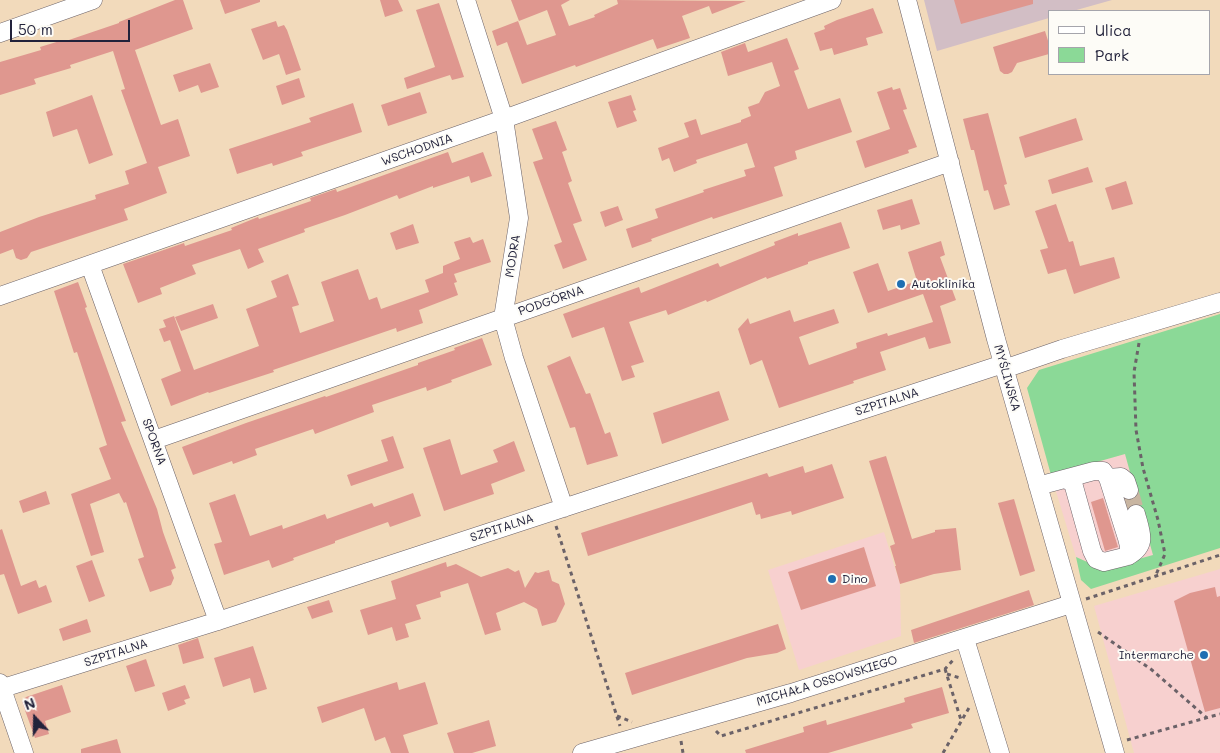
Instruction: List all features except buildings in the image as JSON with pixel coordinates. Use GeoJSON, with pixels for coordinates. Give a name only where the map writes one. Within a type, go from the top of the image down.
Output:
{"type":"FeatureCollection","features":[{"type":"Feature","properties":{"kind":"street"},"geometry":{"type":"LineString","coordinates":[[0,33],[93,0]]}},
{"type":"Feature","properties":{"kind":"street","name":"MODRA"},"geometry":{"type":"LineString","coordinates":[[466,0],[504,119],[518,218],[503,318],[559,514]]}},
{"type":"Feature","properties":{"kind":"street","name":"WSCHODNIA"},"geometry":{"type":"LineString","coordinates":[[0,296],[504,119],[832,0]]}},
{"type":"Feature","properties":{"kind":"street","name":"MYŚLIWSKA"},"geometry":{"type":"LineString","coordinates":[[907,0],[1004,367],[1071,604],[1120,746]]}},
{"type":"Feature","properties":{"kind":"street","name":"PODGÓRNA"},"geometry":{"type":"LineString","coordinates":[[154,440],[950,162]]}},
{"type":"Feature","properties":{"kind":"street","name":"SPORNA"},"geometry":{"type":"LineString","coordinates":[[90,265],[218,621]]}},
{"type":"Feature","properties":{"kind":"street","name":"SZPITALNA"},"geometry":{"type":"LineString","coordinates":[[1,687],[559,514],[1004,367],[1220,302]]}},
{"type":"Feature","properties":{"kind":"street"},"geometry":{"type":"LineString","coordinates":[[1038,486],[1094,471],[1103,471],[1108,478],[1129,546],[1128,556]]}},
{"type":"Feature","properties":{"kind":"street"},"geometry":{"type":"LineString","coordinates":[[1108,478],[1121,477],[1126,480],[1129,490]]}},
{"type":"Feature","properties":{"kind":"street"},"geometry":{"type":"LineString","coordinates":[[1065,479],[1072,483],[1092,552],[1096,559],[1104,562],[1136,552],[1141,546],[1142,535],[1136,514]]}},
{"type":"Feature","properties":{"kind":"street","name":"MICHAŁA OSSOWSKIEGO"},"geometry":{"type":"LineString","coordinates":[[582,753],[962,646],[1071,604]]}},
{"type":"Feature","properties":{"kind":"street"},"geometry":{"type":"LineString","coordinates":[[962,646],[980,686],[1000,753]]}},
{"type":"Feature","properties":{"kind":"street"},"geometry":{"type":"LineString","coordinates":[[1,687],[24,753]]}},
{"type":"Feature","properties":{"kind":"path"},"geometry":{"type":"LineString","coordinates":[[1142,325],[1134,372],[1136,430],[1143,468],[1158,520],[1165,554],[1155,577]]}},
{"type":"Feature","properties":{"kind":"path"},"geometry":{"type":"LineString","coordinates":[[559,514],[620,726]]}},
{"type":"Feature","properties":{"kind":"path"},"geometry":{"type":"LineString","coordinates":[[1071,604],[1220,555]]}},
{"type":"Feature","properties":{"kind":"path"},"geometry":{"type":"LineString","coordinates":[[1094,630],[1152,670],[1207,718]]}},
{"type":"Feature","properties":{"kind":"path"},"geometry":{"type":"LineString","coordinates":[[712,728],[721,736],[945,669],[962,646]]}},
{"type":"Feature","properties":{"kind":"path"},"geometry":{"type":"LineString","coordinates":[[945,669],[961,720]]}},
{"type":"Feature","properties":{"kind":"path"},"geometry":{"type":"LineString","coordinates":[[943,753],[980,686]]}},
{"type":"Feature","properties":{"kind":"path"},"geometry":{"type":"LineString","coordinates":[[1120,746],[1220,714]]}},
{"type":"Feature","properties":{"kind":"path"},"geometry":{"type":"LineString","coordinates":[[683,736],[680,743],[683,753]]}},
{"type":"Feature","properties":{"kind":"shaded area"},"geometry":{"type":"Polygon","coordinates":[[[924,0],[1112,0],[1077,10],[1048,10],[1048,18],[937,51],[924,0]]]}},
{"type":"Feature","properties":{"kind":"shaded area"},"geometry":{"type":"Polygon","coordinates":[[[1125,454],[1153,555],[1103,569],[1076,557],[1051,475],[1125,454]]]}},
{"type":"Feature","properties":{"kind":"shaded area"},"geometry":{"type":"Polygon","coordinates":[[[884,532],[900,584],[901,636],[799,670],[768,570],[884,532]]]}},
{"type":"Feature","properties":{"kind":"shaded area"},"geometry":{"type":"Polygon","coordinates":[[[1220,569],[1220,753],[1134,753],[1094,606],[1220,569]]]}},
{"type":"Feature","properties":{"kind":"green space"},"geometry":{"type":"Polygon","coordinates":[[[1220,314],[1220,548],[1091,589],[1081,580],[1076,557],[1103,569],[1153,555],[1125,454],[1051,475],[1027,388],[1039,370],[1220,314]]]}},
{"type":"Feature","properties":{"kind":"tunnel"},"geometry":{"type":"LineString","coordinates":[[1129,490],[1136,514]]}},
{"type":"Feature","properties":{"kind":"place","name":"Autoklinika"},"geometry":{"type":"Point","coordinates":[901,284]}},
{"type":"Feature","properties":{"kind":"place","name":"Dino"},"geometry":{"type":"Point","coordinates":[832,579]}},
{"type":"Feature","properties":{"kind":"place","name":"Intermarche"},"geometry":{"type":"Point","coordinates":[1204,655]}}]}
